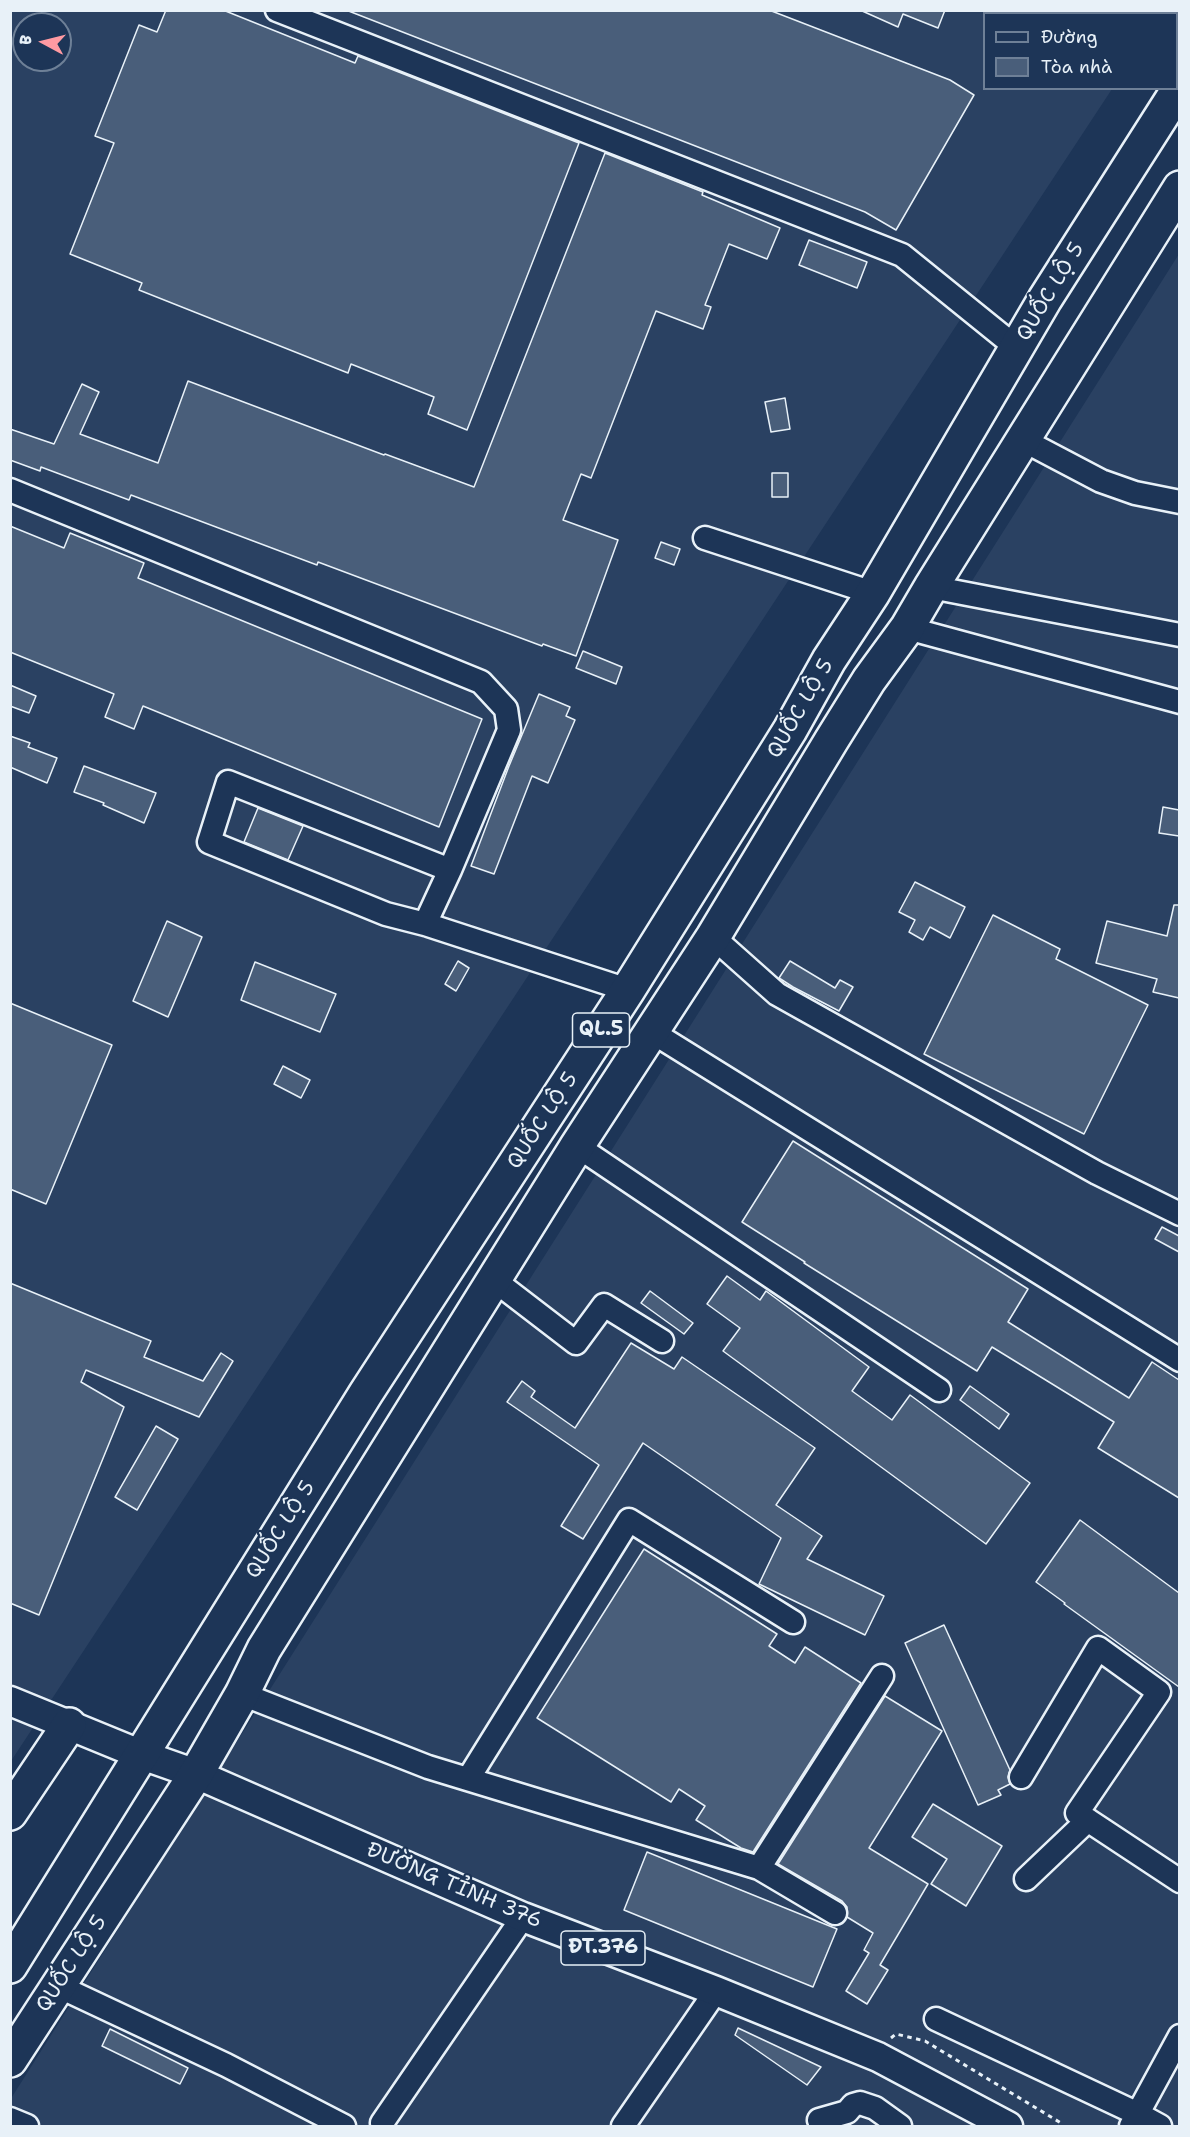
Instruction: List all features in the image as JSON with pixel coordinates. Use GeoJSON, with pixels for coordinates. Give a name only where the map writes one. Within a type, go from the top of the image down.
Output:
{"type":"FeatureCollection","features":[{"type":"Feature","properties":{"kind":"highway","name":"QUỐC LỘ 5"},"geometry":{"type":"LineString","coordinates":[[10,1966],[366,1393],[628,990],[790,729],[829,660],[873,593],[1045,299],[1177,90]]}},
{"type":"Feature","properties":{"kind":"highway","name":"QUỐC LỘ 5"},"geometry":{"type":"LineString","coordinates":[[10,2060],[196,1774],[242,1694],[264,1649],[577,1146],[713,937],[853,706],[908,628],[930,587],[1179,188]]}},
{"type":"Feature","properties":{"kind":"highway"},"geometry":{"type":"LineString","coordinates":[[10,1813],[69,1725]]}},
{"type":"Feature","properties":{"kind":"main road","name":"ĐƯỜNG TỈNH 376"},"geometry":{"type":"LineString","coordinates":[[10,1701],[142,1755],[196,1774],[523,1917],[716,1991],[878,2057],[997,2125]]}},
{"type":"Feature","properties":{"kind":"lane"},"geometry":{"type":"LineString","coordinates":[[277,10],[902,255],[1017,348]]}},
{"type":"Feature","properties":{"kind":"lane"},"geometry":{"type":"LineString","coordinates":[[1023,440],[1101,481],[1135,493],[1179,502]]}},
{"type":"Feature","properties":{"kind":"lane"},"geometry":{"type":"LineString","coordinates":[[10,490],[481,682],[506,709],[509,730],[425,924]]}},
{"type":"Feature","properties":{"kind":"lane"},"geometry":{"type":"LineString","coordinates":[[705,538],[873,593]]}},
{"type":"Feature","properties":{"kind":"lane"},"geometry":{"type":"LineString","coordinates":[[930,587],[1179,635]]}},
{"type":"Feature","properties":{"kind":"lane"},"geometry":{"type":"LineString","coordinates":[[908,628],[1179,702]]}},
{"type":"Feature","properties":{"kind":"lane"},"geometry":{"type":"LineString","coordinates":[[450,870],[228,782],[209,842],[386,914],[425,924],[628,990]]}},
{"type":"Feature","properties":{"kind":"lane"},"geometry":{"type":"LineString","coordinates":[[713,937],[777,994],[1097,1173],[1179,1214]]}},
{"type":"Feature","properties":{"kind":"lane"},"geometry":{"type":"LineString","coordinates":[[652,1032],[1179,1360]]}},
{"type":"Feature","properties":{"kind":"lane"},"geometry":{"type":"LineString","coordinates":[[577,1146],[939,1390]]}},
{"type":"Feature","properties":{"kind":"lane"},"geometry":{"type":"LineString","coordinates":[[494,1280],[576,1343],[604,1305],[662,1341]]}},
{"type":"Feature","properties":{"kind":"lane"},"geometry":{"type":"LineString","coordinates":[[468,1779],[629,1520],[793,1622]]}},
{"type":"Feature","properties":{"kind":"lane"},"geometry":{"type":"LineString","coordinates":[[1021,1777],[1098,1648],[1159,1692],[1077,1813],[1179,1881]]}},
{"type":"Feature","properties":{"kind":"lane"},"geometry":{"type":"LineString","coordinates":[[759,1868],[882,1676]]}},
{"type":"Feature","properties":{"kind":"lane"},"geometry":{"type":"LineString","coordinates":[[242,1694],[428,1767],[759,1868],[835,1913]]}},
{"type":"Feature","properties":{"kind":"lane"},"geometry":{"type":"LineString","coordinates":[[1026,1879],[1088,1820]]}},
{"type":"Feature","properties":{"kind":"lane"},"geometry":{"type":"LineString","coordinates":[[382,2125],[523,1917]]}},
{"type":"Feature","properties":{"kind":"lane"},"geometry":{"type":"LineString","coordinates":[[58,1986],[226,2065],[344,2127]]}},
{"type":"Feature","properties":{"kind":"lane"},"geometry":{"type":"LineString","coordinates":[[623,2127],[716,1991]]}},
{"type":"Feature","properties":{"kind":"lane"},"geometry":{"type":"LineString","coordinates":[[936,2019],[1135,2120],[1160,2127]]}},
{"type":"Feature","properties":{"kind":"lane"},"geometry":{"type":"LineString","coordinates":[[1135,2120],[1179,2036]]}},
{"type":"Feature","properties":{"kind":"lane"},"geometry":{"type":"LineString","coordinates":[[819,2120],[853,2119],[853,2105],[860,2103],[875,2108],[900,2127]]}},
{"type":"Feature","properties":{"kind":"lane"},"geometry":{"type":"LineString","coordinates":[[10,2119],[27,2127]]}},
{"type":"Feature","properties":{"kind":"path"},"geometry":{"type":"LineString","coordinates":[[878,2057],[885,2044],[896,2034],[925,2041],[1061,2123],[1059,2127]]}},
{"type":"Feature","properties":{"kind":"shaded area"},"geometry":{"type":"Polygon","coordinates":[[[11,11],[1163,11],[983,12],[983,90],[1111,90],[11,1761],[11,11]]]}},
{"type":"Feature","properties":{"kind":"shaded area"},"geometry":{"type":"Polygon","coordinates":[[[1179,254],[1179,2126],[11,2126],[10,2100],[1179,254]]]}},
{"type":"Feature","properties":{"kind":"building"},"geometry":{"type":"Polygon","coordinates":[[[166,10],[223,10],[355,63],[358,56],[579,143],[467,430],[428,414],[434,397],[351,364],[348,373],[139,290],[142,283],[70,254],[114,143],[95,136],[139,25],[157,32],[166,10]]]}},
{"type":"Feature","properties":{"kind":"building"},"geometry":{"type":"Polygon","coordinates":[[[346,10],[769,10],[950,80],[974,95],[896,230],[865,212],[346,10]]]}},
{"type":"Feature","properties":{"kind":"building"},"geometry":{"type":"Polygon","coordinates":[[[860,10],[945,10],[938,28],[903,14],[898,27],[860,10]]]}},
{"type":"Feature","properties":{"kind":"building"},"geometry":{"type":"Polygon","coordinates":[[[605,153],[703,192],[702,195],[780,228],[767,259],[729,244],[705,305],[711,307],[703,329],[656,311],[591,478],[581,474],[563,520],[618,540],[576,656],[543,644],[542,646],[318,562],[317,565],[131,495],[129,500],[41,467],[40,471],[10,460],[10,429],[54,444],[82,384],[99,392],[80,434],[158,463],[188,381],[474,487],[605,153]]]}},
{"type":"Feature","properties":{"kind":"building"},"geometry":{"type":"Polygon","coordinates":[[[809,240],[867,262],[857,288],[799,265],[809,240]]]}},
{"type":"Feature","properties":{"kind":"building"},"geometry":{"type":"Polygon","coordinates":[[[785,398],[790,429],[771,432],[765,402],[785,398]]]}},
{"type":"Feature","properties":{"kind":"building"},"geometry":{"type":"Polygon","coordinates":[[[772,473],[788,473],[788,497],[772,497],[772,473]]]}},
{"type":"Feature","properties":{"kind":"building"},"geometry":{"type":"Polygon","coordinates":[[[10,526],[64,548],[70,533],[144,563],[138,578],[482,719],[439,827],[143,706],[134,729],[105,717],[114,694],[10,652],[10,526]]]}},
{"type":"Feature","properties":{"kind":"building"},"geometry":{"type":"Polygon","coordinates":[[[661,542],[680,549],[674,565],[655,558],[661,542]]]}},
{"type":"Feature","properties":{"kind":"building"},"geometry":{"type":"Polygon","coordinates":[[[583,651],[622,667],[616,684],[576,668],[583,651]]]}},
{"type":"Feature","properties":{"kind":"building"},"geometry":{"type":"Polygon","coordinates":[[[10,685],[36,696],[29,713],[10,706],[10,685]]]}},
{"type":"Feature","properties":{"kind":"building"},"geometry":{"type":"Polygon","coordinates":[[[539,694],[570,707],[566,716],[575,720],[548,783],[532,776],[494,874],[471,866],[539,694]]]}},
{"type":"Feature","properties":{"kind":"building"},"geometry":{"type":"Polygon","coordinates":[[[10,736],[30,743],[28,747],[57,758],[47,783],[10,767],[10,736]]]}},
{"type":"Feature","properties":{"kind":"building"},"geometry":{"type":"Polygon","coordinates":[[[84,766],[156,793],[144,823],[103,805],[104,803],[74,792],[84,766]]]}},
{"type":"Feature","properties":{"kind":"building"},"geometry":{"type":"Polygon","coordinates":[[[1163,807],[1179,810],[1179,836],[1159,833],[1163,807]]]}},
{"type":"Feature","properties":{"kind":"building"},"geometry":{"type":"Polygon","coordinates":[[[258,808],[303,826],[288,860],[244,842],[258,808]]]}},
{"type":"Feature","properties":{"kind":"building"},"geometry":{"type":"Polygon","coordinates":[[[915,882],[965,907],[950,938],[930,927],[923,940],[909,932],[915,920],[899,912],[915,882]]]}},
{"type":"Feature","properties":{"kind":"building"},"geometry":{"type":"Polygon","coordinates":[[[1174,905],[1179,905],[1179,998],[1153,992],[1157,979],[1096,963],[1107,921],[1167,936],[1174,905]]]}},
{"type":"Feature","properties":{"kind":"building"},"geometry":{"type":"Polygon","coordinates":[[[993,915],[1060,949],[1056,959],[1148,1005],[1084,1134],[924,1054],[993,915]]]}},
{"type":"Feature","properties":{"kind":"building"},"geometry":{"type":"Polygon","coordinates":[[[167,921],[202,937],[168,1017],[133,1001],[167,921]]]}},
{"type":"Feature","properties":{"kind":"building"},"geometry":{"type":"Polygon","coordinates":[[[458,961],[469,968],[456,991],[445,984],[458,961]]]}},
{"type":"Feature","properties":{"kind":"building"},"geometry":{"type":"Polygon","coordinates":[[[790,961],[835,988],[840,980],[853,987],[839,1011],[779,978],[790,961]]]}},
{"type":"Feature","properties":{"kind":"building"},"geometry":{"type":"Polygon","coordinates":[[[255,962],[336,994],[320,1032],[241,1000],[255,962]]]}},
{"type":"Feature","properties":{"kind":"building"},"geometry":{"type":"Polygon","coordinates":[[[10,1003],[112,1045],[46,1204],[10,1189],[10,1003]]]}},
{"type":"Feature","properties":{"kind":"building"},"geometry":{"type":"Polygon","coordinates":[[[283,1066],[310,1080],[301,1098],[274,1084],[283,1066]]]}},
{"type":"Feature","properties":{"kind":"building"},"geometry":{"type":"Polygon","coordinates":[[[793,1141],[1028,1289],[1008,1322],[1129,1398],[1152,1362],[1179,1380],[1179,1498],[1098,1448],[1114,1422],[992,1347],[977,1371],[742,1222],[793,1141]]]}},
{"type":"Feature","properties":{"kind":"building"},"geometry":{"type":"Polygon","coordinates":[[[1162,1227],[1179,1236],[1179,1252],[1155,1239],[1162,1227]]]}},
{"type":"Feature","properties":{"kind":"building"},"geometry":{"type":"Polygon","coordinates":[[[727,1276],[760,1300],[766,1291],[869,1367],[852,1391],[892,1420],[910,1395],[1030,1483],[986,1544],[723,1351],[740,1328],[707,1304],[727,1276]]]}},
{"type":"Feature","properties":{"kind":"building"},"geometry":{"type":"Polygon","coordinates":[[[10,1283],[151,1341],[144,1357],[203,1381],[221,1353],[233,1361],[199,1417],[86,1370],[81,1382],[124,1407],[39,1615],[10,1603],[10,1283]]]}},
{"type":"Feature","properties":{"kind":"building"},"geometry":{"type":"Polygon","coordinates":[[[650,1291],[693,1323],[684,1334],[641,1303],[650,1291]]]}},
{"type":"Feature","properties":{"kind":"building"},"geometry":{"type":"Polygon","coordinates":[[[631,1343],[674,1369],[682,1357],[815,1448],[776,1505],[822,1536],[807,1559],[884,1596],[865,1635],[759,1584],[781,1538],[643,1443],[583,1539],[561,1526],[599,1465],[507,1402],[522,1381],[535,1391],[531,1397],[575,1428],[631,1343]]]}},
{"type":"Feature","properties":{"kind":"building"},"geometry":{"type":"Polygon","coordinates":[[[970,1386],[1009,1414],[999,1429],[960,1400],[970,1386]]]}},
{"type":"Feature","properties":{"kind":"building"},"geometry":{"type":"Polygon","coordinates":[[[156,1426],[178,1439],[137,1510],[115,1497],[156,1426]]]}},
{"type":"Feature","properties":{"kind":"building"},"geometry":{"type":"Polygon","coordinates":[[[1080,1520],[1179,1593],[1179,1687],[1036,1582],[1080,1520]]]}},
{"type":"Feature","properties":{"kind":"building"},"geometry":{"type":"Polygon","coordinates":[[[644,1549],[777,1634],[769,1646],[795,1663],[805,1647],[861,1683],[753,1852],[741,1848],[696,1820],[705,1806],[679,1789],[671,1802],[537,1718],[644,1549]]]}},
{"type":"Feature","properties":{"kind":"building"},"geometry":{"type":"Polygon","coordinates":[[[944,1625],[1010,1770],[1008,1777],[1010,1784],[998,1790],[1001,1795],[978,1805],[905,1643],[944,1625]]]}},
{"type":"Feature","properties":{"kind":"building"},"geometry":{"type":"Polygon","coordinates":[[[885,1696],[942,1731],[869,1848],[928,1884],[880,1965],[888,1970],[867,2004],[846,1991],[869,1953],[864,1950],[873,1933],[847,1917],[847,1907],[842,1901],[778,1864],[885,1696]]]}},
{"type":"Feature","properties":{"kind":"building"},"geometry":{"type":"Polygon","coordinates":[[[933,1804],[1002,1846],[966,1906],[931,1884],[947,1859],[912,1837],[933,1804]]]}},
{"type":"Feature","properties":{"kind":"building"},"geometry":{"type":"Polygon","coordinates":[[[647,1852],[837,1929],[813,1987],[624,1910],[647,1852]]]}},
{"type":"Feature","properties":{"kind":"building"},"geometry":{"type":"Polygon","coordinates":[[[738,2028],[821,2067],[807,2085],[735,2035],[738,2028]]]}},
{"type":"Feature","properties":{"kind":"building"},"geometry":{"type":"Polygon","coordinates":[[[110,2029],[188,2068],[180,2084],[102,2046],[110,2029]]]}}]}
